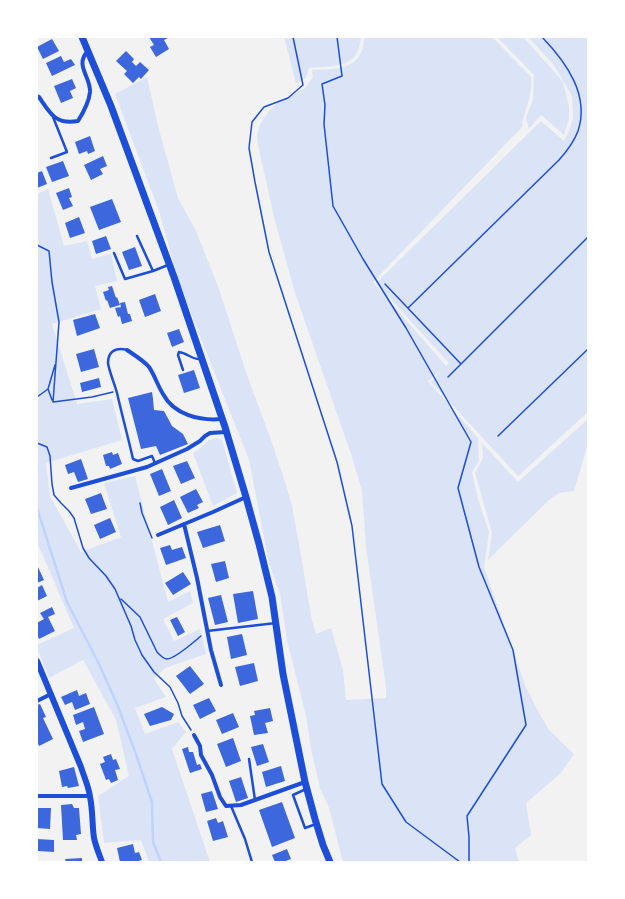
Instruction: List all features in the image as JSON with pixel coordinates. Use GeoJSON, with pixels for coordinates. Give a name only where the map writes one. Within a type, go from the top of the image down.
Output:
{"type":"FeatureCollection","features":[{"type":"Feature","properties":{"kind":"main road"},"geometry":{"type":"LineString","coordinates":[[82,37],[111,106],[170,265],[222,419],[246,497],[272,597],[283,674],[306,786],[316,824],[330,862]]}},
{"type":"Feature","properties":{"kind":"street"},"geometry":{"type":"LineString","coordinates":[[37,96],[53,117],[69,123],[78,121],[89,98],[90,90],[82,60],[88,50]]}},
{"type":"Feature","properties":{"kind":"street"},"geometry":{"type":"LineString","coordinates":[[127,350],[149,367],[169,404],[185,414],[203,419],[222,419]]}},
{"type":"Feature","properties":{"kind":"street"},"geometry":{"type":"LineString","coordinates":[[71,488],[156,464],[187,449],[210,433],[226,432]]}},
{"type":"Feature","properties":{"kind":"street"},"geometry":{"type":"LineString","coordinates":[[158,535],[246,497]]}},
{"type":"Feature","properties":{"kind":"street"},"geometry":{"type":"LineString","coordinates":[[184,524],[197,578],[210,650],[221,685]]}},
{"type":"Feature","properties":{"kind":"street"},"geometry":{"type":"LineString","coordinates":[[37,661],[81,768],[90,796],[94,839],[102,862]]}},
{"type":"Feature","properties":{"kind":"street"},"geometry":{"type":"LineString","coordinates":[[37,701],[51,694]]}},
{"type":"Feature","properties":{"kind":"street"},"geometry":{"type":"LineString","coordinates":[[194,735],[200,746],[201,755],[212,775],[220,797],[226,806],[241,805],[306,786]]}},
{"type":"Feature","properties":{"kind":"street"},"geometry":{"type":"LineString","coordinates":[[37,796],[90,796]]}},
{"type":"Feature","properties":{"kind":"lane"},"geometry":{"type":"LineString","coordinates":[[51,158],[67,152],[53,117]]}},
{"type":"Feature","properties":{"kind":"lane"},"geometry":{"type":"LineString","coordinates":[[137,236],[153,271]]}},
{"type":"Feature","properties":{"kind":"lane"},"geometry":{"type":"LineString","coordinates":[[114,253],[125,279],[170,265]]}},
{"type":"Feature","properties":{"kind":"lane"},"geometry":{"type":"LineString","coordinates":[[127,350],[121,348],[113,351],[110,355],[108,363],[133,459],[138,461],[152,456],[156,464]]}},
{"type":"Feature","properties":{"kind":"lane"},"geometry":{"type":"LineString","coordinates":[[183,370],[178,355],[179,352],[196,359],[201,359]]}},
{"type":"Feature","properties":{"kind":"lane"},"geometry":{"type":"LineString","coordinates":[[207,632],[276,623]]}},
{"type":"Feature","properties":{"kind":"lane"},"geometry":{"type":"LineString","coordinates":[[249,759],[255,800]]}},
{"type":"Feature","properties":{"kind":"lane"},"geometry":{"type":"LineString","coordinates":[[306,786],[293,795],[305,828],[316,824]]}},
{"type":"Feature","properties":{"kind":"lane"},"geometry":{"type":"LineString","coordinates":[[231,805],[245,839],[252,862]]}},
{"type":"Feature","properties":{"kind":"path"},"geometry":{"type":"LineString","coordinates":[[292,37],[303,85],[288,98],[264,108],[252,122],[249,148],[269,252],[337,462],[352,526],[382,784],[406,822],[460,862]]}},
{"type":"Feature","properties":{"kind":"path"},"geometry":{"type":"LineString","coordinates":[[337,37],[342,76],[322,84],[325,105],[324,124],[333,206],[363,259],[406,328],[471,442],[458,488],[479,567],[513,650],[526,725],[467,816],[469,862]]}},
{"type":"Feature","properties":{"kind":"path"},"geometry":{"type":"LineString","coordinates":[[408,308],[559,160],[573,141],[579,126],[581,109],[580,98],[570,73],[562,60],[542,37]]}},
{"type":"Feature","properties":{"kind":"path"},"geometry":{"type":"LineString","coordinates":[[448,377],[588,237]]}},
{"type":"Feature","properties":{"kind":"path"},"geometry":{"type":"LineString","coordinates":[[37,246],[50,251],[52,282],[59,322],[53,402]]}},
{"type":"Feature","properties":{"kind":"path"},"geometry":{"type":"LineString","coordinates":[[386,284],[462,364]]}},
{"type":"Feature","properties":{"kind":"path"},"geometry":{"type":"LineString","coordinates":[[498,436],[588,349]]}},
{"type":"Feature","properties":{"kind":"path"},"geometry":{"type":"LineString","coordinates":[[37,398],[48,389],[56,362]]}},
{"type":"Feature","properties":{"kind":"path"},"geometry":{"type":"LineString","coordinates":[[48,389],[53,402]]}},
{"type":"Feature","properties":{"kind":"path"},"geometry":{"type":"LineString","coordinates":[[53,402],[92,397],[116,391]]}},
{"type":"Feature","properties":{"kind":"path"},"geometry":{"type":"LineString","coordinates":[[37,443],[47,447],[50,456],[54,495],[74,518],[83,548],[89,558],[106,576],[115,589],[142,655],[154,672],[170,687],[178,703],[182,716],[194,735]]}},
{"type":"Feature","properties":{"kind":"path"},"geometry":{"type":"LineString","coordinates":[[140,503],[142,513],[152,538],[158,535]]}},
{"type":"Feature","properties":{"kind":"path"},"geometry":{"type":"LineString","coordinates":[[119,598],[140,617],[157,652],[161,657],[166,659],[173,658],[207,632]]}},
{"type":"Feature","properties":{"kind":"shaded area"},"geometry":{"type":"Polygon","coordinates":[[[284,37],[361,37],[357,53],[349,61],[332,66],[309,68],[306,78],[296,84],[284,37]]]}},
{"type":"Feature","properties":{"kind":"shaded area"},"geometry":{"type":"Polygon","coordinates":[[[365,37],[492,37],[531,77],[530,95],[522,123],[523,126],[373,282],[446,366],[449,363],[376,283],[541,121],[564,141],[573,118],[572,96],[553,64],[528,37],[588,37],[588,412],[518,476],[431,382],[442,370],[428,381],[478,438],[479,461],[472,472],[478,499],[489,532],[484,567],[525,685],[549,730],[574,754],[560,774],[526,803],[531,835],[515,848],[519,862],[343,862],[329,808],[320,788],[311,749],[306,716],[287,640],[280,594],[269,563],[249,460],[178,280],[159,211],[115,94],[147,77],[158,126],[178,198],[196,231],[219,289],[247,375],[286,485],[292,506],[311,616],[316,634],[331,628],[343,670],[346,700],[386,698],[386,687],[366,547],[362,491],[353,460],[295,293],[274,217],[258,145],[257,134],[261,123],[268,112],[276,104],[305,88],[313,77],[312,70],[340,68],[357,59],[361,53],[365,37]]]}},
{"type":"Feature","properties":{"kind":"shaded area"},"geometry":{"type":"Polygon","coordinates":[[[497,37],[523,37],[563,82],[569,106],[569,119],[564,135],[541,115],[529,129],[526,118],[533,99],[534,75],[497,37]]]}},
{"type":"Feature","properties":{"kind":"shaded area"},"geometry":{"type":"Polygon","coordinates":[[[48,189],[64,246],[87,241],[92,259],[111,254],[117,281],[95,286],[101,309],[52,324],[77,404],[112,399],[122,440],[46,463],[50,496],[81,552],[121,537],[104,483],[135,476],[168,602],[190,591],[193,603],[163,619],[174,641],[200,629],[206,654],[165,668],[154,679],[166,697],[135,708],[145,734],[178,722],[186,732],[172,749],[210,862],[149,862],[141,840],[104,843],[98,796],[129,776],[116,720],[83,660],[49,678],[37,648],[37,645],[74,628],[37,542],[37,194],[48,189]]]}},
{"type":"Feature","properties":{"kind":"shaded area"},"geometry":{"type":"Polygon","coordinates":[[[588,419],[588,443],[574,491],[559,493],[549,500],[488,560],[492,533],[475,473],[483,458],[482,443],[518,482],[588,419]]]}},
{"type":"Feature","properties":{"kind":"shaded area"},"geometry":{"type":"Polygon","coordinates":[[[217,438],[222,440],[237,493],[213,506],[193,453],[209,440],[217,438]]]}},
{"type":"Feature","properties":{"kind":"building"},"geometry":{"type":"Polygon","coordinates":[[[149,37],[170,37],[164,40],[169,49],[156,57],[150,47],[154,45],[149,37]]]}},
{"type":"Feature","properties":{"kind":"building"},"geometry":{"type":"Polygon","coordinates":[[[52,39],[59,51],[43,59],[37,47],[52,39]]]}},
{"type":"Feature","properties":{"kind":"building"},"geometry":{"type":"Polygon","coordinates":[[[126,51],[134,59],[132,62],[136,66],[140,62],[149,70],[141,79],[139,77],[133,83],[124,74],[127,71],[116,61],[126,51]]]}},
{"type":"Feature","properties":{"kind":"building"},"geometry":{"type":"Polygon","coordinates":[[[61,56],[64,62],[71,59],[75,65],[52,76],[46,63],[61,56]]]}},
{"type":"Feature","properties":{"kind":"building"},"geometry":{"type":"Polygon","coordinates":[[[72,79],[76,88],[70,91],[73,98],[61,103],[54,86],[72,79]]]}},
{"type":"Feature","properties":{"kind":"building"},"geometry":{"type":"Polygon","coordinates":[[[90,136],[95,151],[88,154],[87,151],[79,154],[75,142],[90,136]]]}},
{"type":"Feature","properties":{"kind":"building"},"geometry":{"type":"Polygon","coordinates":[[[103,156],[107,166],[100,169],[103,174],[91,180],[84,165],[103,156]]]}},
{"type":"Feature","properties":{"kind":"building"},"geometry":{"type":"Polygon","coordinates":[[[63,161],[69,176],[52,182],[46,167],[63,161]]]}},
{"type":"Feature","properties":{"kind":"building"},"geometry":{"type":"Polygon","coordinates":[[[42,171],[47,184],[37,188],[37,173],[42,171]]]}},
{"type":"Feature","properties":{"kind":"building"},"geometry":{"type":"Polygon","coordinates":[[[69,188],[72,197],[69,198],[73,206],[63,210],[56,193],[69,188]]]}},
{"type":"Feature","properties":{"kind":"building"},"geometry":{"type":"Polygon","coordinates":[[[112,199],[121,222],[99,230],[90,207],[112,199]]]}},
{"type":"Feature","properties":{"kind":"building"},"geometry":{"type":"Polygon","coordinates":[[[79,217],[85,233],[70,238],[65,223],[79,217]]]}},
{"type":"Feature","properties":{"kind":"building"},"geometry":{"type":"Polygon","coordinates":[[[106,236],[111,249],[96,254],[92,241],[106,236]]]}},
{"type":"Feature","properties":{"kind":"building"},"geometry":{"type":"Polygon","coordinates":[[[135,247],[142,266],[129,270],[122,252],[135,247]]]}},
{"type":"Feature","properties":{"kind":"building"},"geometry":{"type":"Polygon","coordinates":[[[112,286],[120,305],[110,308],[103,292],[109,290],[108,287],[112,286]]]}},
{"type":"Feature","properties":{"kind":"building"},"geometry":{"type":"Polygon","coordinates":[[[155,294],[161,311],[145,317],[139,300],[155,294]]]}},
{"type":"Feature","properties":{"kind":"building"},"geometry":{"type":"Polygon","coordinates":[[[125,302],[128,314],[130,314],[132,321],[122,324],[120,316],[118,317],[115,308],[121,307],[120,303],[125,302]]]}},
{"type":"Feature","properties":{"kind":"building"},"geometry":{"type":"Polygon","coordinates":[[[95,314],[100,328],[77,336],[73,320],[95,314]]]}},
{"type":"Feature","properties":{"kind":"building"},"geometry":{"type":"Polygon","coordinates":[[[179,329],[184,342],[172,347],[167,333],[179,329]]]}},
{"type":"Feature","properties":{"kind":"building"},"geometry":{"type":"Polygon","coordinates":[[[94,349],[99,367],[81,372],[76,354],[94,349]]]}},
{"type":"Feature","properties":{"kind":"building"},"geometry":{"type":"Polygon","coordinates":[[[194,370],[200,388],[184,393],[178,375],[194,370]]]}},
{"type":"Feature","properties":{"kind":"building"},"geometry":{"type":"Polygon","coordinates":[[[99,378],[101,387],[82,392],[80,383],[99,378]]]}},
{"type":"Feature","properties":{"kind":"building"},"geometry":{"type":"Polygon","coordinates":[[[152,392],[154,410],[164,411],[172,426],[183,434],[188,444],[160,455],[156,446],[141,449],[128,398],[152,392]]]}},
{"type":"Feature","properties":{"kind":"building"},"geometry":{"type":"Polygon","coordinates":[[[112,452],[113,455],[118,453],[122,464],[110,469],[109,466],[106,466],[103,455],[112,452]]]}},
{"type":"Feature","properties":{"kind":"building"},"geometry":{"type":"Polygon","coordinates":[[[81,459],[88,479],[78,482],[74,472],[68,474],[65,465],[81,459]]]}},
{"type":"Feature","properties":{"kind":"building"},"geometry":{"type":"Polygon","coordinates":[[[187,461],[195,478],[181,484],[173,466],[187,461]]]}},
{"type":"Feature","properties":{"kind":"building"},"geometry":{"type":"Polygon","coordinates":[[[162,469],[171,491],[159,496],[150,474],[162,469]]]}},
{"type":"Feature","properties":{"kind":"building"},"geometry":{"type":"Polygon","coordinates":[[[196,489],[203,502],[197,505],[199,508],[188,513],[180,497],[196,489]]]}},
{"type":"Feature","properties":{"kind":"building"},"geometry":{"type":"Polygon","coordinates":[[[101,493],[107,509],[91,514],[85,499],[101,493]]]}},
{"type":"Feature","properties":{"kind":"building"},"geometry":{"type":"Polygon","coordinates":[[[174,500],[182,518],[168,525],[160,507],[174,500]]]}},
{"type":"Feature","properties":{"kind":"building"},"geometry":{"type":"Polygon","coordinates":[[[110,518],[116,532],[100,539],[94,525],[110,518]]]}},
{"type":"Feature","properties":{"kind":"building"},"geometry":{"type":"Polygon","coordinates":[[[220,525],[225,541],[203,548],[197,532],[220,525]]]}},
{"type":"Feature","properties":{"kind":"building"},"geometry":{"type":"Polygon","coordinates":[[[170,545],[172,550],[182,547],[186,558],[166,565],[160,548],[170,545]]]}},
{"type":"Feature","properties":{"kind":"building"},"geometry":{"type":"Polygon","coordinates":[[[225,561],[229,578],[216,582],[211,564],[225,561]]]}},
{"type":"Feature","properties":{"kind":"building"},"geometry":{"type":"Polygon","coordinates":[[[37,565],[44,580],[37,583],[37,565]]]}},
{"type":"Feature","properties":{"kind":"building"},"geometry":{"type":"Polygon","coordinates":[[[183,572],[191,584],[173,595],[165,583],[183,572]]]}},
{"type":"Feature","properties":{"kind":"building"},"geometry":{"type":"Polygon","coordinates":[[[42,585],[47,596],[37,601],[37,588],[42,585]]]}},
{"type":"Feature","properties":{"kind":"building"},"geometry":{"type":"Polygon","coordinates":[[[253,591],[258,619],[238,623],[233,594],[253,591]]]}},
{"type":"Feature","properties":{"kind":"building"},"geometry":{"type":"Polygon","coordinates":[[[221,595],[228,622],[215,625],[208,598],[221,595]]]}},
{"type":"Feature","properties":{"kind":"building"},"geometry":{"type":"Polygon","coordinates":[[[52,607],[55,614],[48,617],[55,631],[39,639],[37,634],[37,623],[44,619],[40,613],[52,607]]]}},
{"type":"Feature","properties":{"kind":"building"},"geometry":{"type":"Polygon","coordinates":[[[177,617],[185,632],[178,636],[170,620],[177,617]]]}},
{"type":"Feature","properties":{"kind":"building"},"geometry":{"type":"Polygon","coordinates":[[[242,634],[247,655],[231,659],[227,637],[242,634]]]}},
{"type":"Feature","properties":{"kind":"building"},"geometry":{"type":"Polygon","coordinates":[[[254,663],[258,681],[240,686],[235,667],[254,663]]]}},
{"type":"Feature","properties":{"kind":"building"},"geometry":{"type":"Polygon","coordinates":[[[190,666],[204,684],[190,694],[176,676],[190,666]]]}},
{"type":"Feature","properties":{"kind":"building"},"geometry":{"type":"Polygon","coordinates":[[[77,690],[79,696],[86,693],[90,704],[75,710],[72,702],[65,705],[61,697],[77,690]]]}},
{"type":"Feature","properties":{"kind":"building"},"geometry":{"type":"Polygon","coordinates":[[[209,698],[216,711],[200,719],[193,705],[209,698]]]}},
{"type":"Feature","properties":{"kind":"building"},"geometry":{"type":"Polygon","coordinates":[[[40,704],[46,717],[43,718],[53,739],[39,746],[37,741],[37,705],[40,704]]]}},
{"type":"Feature","properties":{"kind":"building"},"geometry":{"type":"Polygon","coordinates":[[[94,707],[104,734],[83,742],[79,731],[85,729],[83,722],[76,725],[73,715],[94,707]]]}},
{"type":"Feature","properties":{"kind":"building"},"geometry":{"type":"Polygon","coordinates":[[[162,707],[174,714],[171,720],[150,726],[144,714],[162,707]]]}},
{"type":"Feature","properties":{"kind":"building"},"geometry":{"type":"Polygon","coordinates":[[[270,708],[273,721],[265,723],[268,733],[254,735],[250,716],[255,715],[254,711],[270,708]]]}},
{"type":"Feature","properties":{"kind":"building"},"geometry":{"type":"Polygon","coordinates":[[[233,713],[239,727],[222,734],[216,720],[233,713]]]}},
{"type":"Feature","properties":{"kind":"building"},"geometry":{"type":"Polygon","coordinates":[[[233,738],[241,761],[226,767],[217,744],[233,738]]]}},
{"type":"Feature","properties":{"kind":"building"},"geometry":{"type":"Polygon","coordinates":[[[263,744],[269,762],[257,766],[251,747],[263,744]]]}},
{"type":"Feature","properties":{"kind":"building"},"geometry":{"type":"Polygon","coordinates":[[[188,747],[189,752],[193,752],[197,765],[200,764],[202,769],[190,773],[182,749],[188,747]]]}},
{"type":"Feature","properties":{"kind":"building"},"geometry":{"type":"Polygon","coordinates":[[[111,754],[113,760],[116,759],[120,769],[115,770],[118,780],[111,783],[109,779],[106,780],[100,764],[105,762],[103,757],[111,754]]]}},
{"type":"Feature","properties":{"kind":"building"},"geometry":{"type":"Polygon","coordinates":[[[281,766],[285,781],[266,787],[262,772],[281,766]]]}},
{"type":"Feature","properties":{"kind":"building"},"geometry":{"type":"Polygon","coordinates":[[[74,767],[79,786],[68,788],[67,786],[62,787],[59,771],[74,767]]]}},
{"type":"Feature","properties":{"kind":"building"},"geometry":{"type":"Polygon","coordinates":[[[241,777],[248,798],[236,802],[229,781],[241,777]]]}},
{"type":"Feature","properties":{"kind":"building"},"geometry":{"type":"Polygon","coordinates":[[[212,791],[218,809],[206,812],[201,794],[212,791]]]}},
{"type":"Feature","properties":{"kind":"building"},"geometry":{"type":"Polygon","coordinates":[[[282,802],[295,838],[272,847],[259,810],[282,802]]]}},
{"type":"Feature","properties":{"kind":"building"},"geometry":{"type":"Polygon","coordinates":[[[72,804],[74,808],[79,808],[81,834],[76,835],[77,840],[63,840],[61,805],[72,804]]]}},
{"type":"Feature","properties":{"kind":"building"},"geometry":{"type":"Polygon","coordinates":[[[37,808],[51,808],[50,829],[37,828],[37,808]]]}},
{"type":"Feature","properties":{"kind":"building"},"geometry":{"type":"Polygon","coordinates":[[[216,818],[218,823],[223,821],[228,837],[213,841],[207,821],[216,818]]]}},
{"type":"Feature","properties":{"kind":"building"},"geometry":{"type":"Polygon","coordinates":[[[37,839],[54,840],[54,852],[38,851],[37,839]]]}},
{"type":"Feature","properties":{"kind":"building"},"geometry":{"type":"Polygon","coordinates":[[[133,844],[135,853],[139,852],[142,860],[135,862],[120,862],[117,848],[133,844]]]}},
{"type":"Feature","properties":{"kind":"building"},"geometry":{"type":"Polygon","coordinates":[[[287,849],[291,859],[283,862],[275,862],[272,855],[287,849]]]}},
{"type":"Feature","properties":{"kind":"building"},"geometry":{"type":"Polygon","coordinates":[[[82,858],[82,862],[66,862],[65,859],[82,858]]]}},
{"type":"Feature","properties":{"kind":"waterway"},"geometry":{"type":"LineString","coordinates":[[37,508],[67,602],[99,664],[117,704],[137,757],[152,802],[153,842],[161,862]]}}]}
